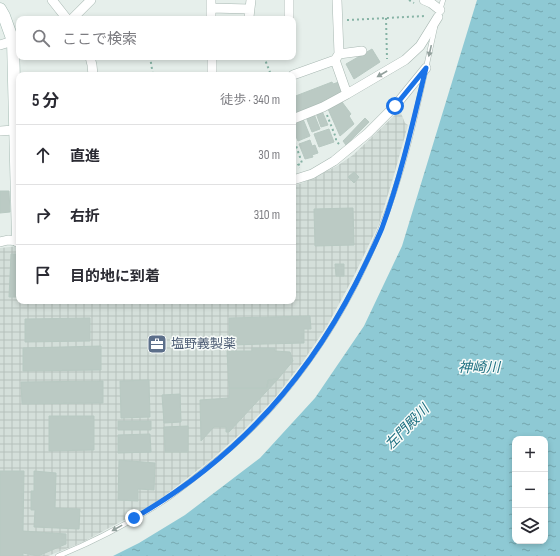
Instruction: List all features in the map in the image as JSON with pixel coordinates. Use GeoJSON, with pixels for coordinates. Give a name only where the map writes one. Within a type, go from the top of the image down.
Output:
{"type":"FeatureCollection","features":[{"type":"Feature","properties":{"kind":"street"},"geometry":{"type":"LineString","coordinates":[[52,0],[65,16]]}},
{"type":"Feature","properties":{"kind":"street"},"geometry":{"type":"LineString","coordinates":[[75,16],[91,0]]}},
{"type":"Feature","properties":{"kind":"street"},"geometry":{"type":"LineString","coordinates":[[289,0],[289,16]]}},
{"type":"Feature","properties":{"kind":"street"},"geometry":{"type":"LineString","coordinates":[[337,0],[337,57],[347,94]]}},
{"type":"Feature","properties":{"kind":"street"},"geometry":{"type":"LineString","coordinates":[[296,118],[323,107],[347,94],[405,60],[420,46],[439,14],[431,3],[420,2]]}},
{"type":"Feature","properties":{"kind":"street"},"geometry":{"type":"LineString","coordinates":[[211,16],[211,4],[251,4],[250,16]]}},
{"type":"Feature","properties":{"kind":"street"},"geometry":{"type":"LineString","coordinates":[[0,9],[16,40],[0,45]]}},
{"type":"Feature","properties":{"kind":"street"},"geometry":{"type":"LineString","coordinates":[[296,74],[337,57],[362,51]]}},
{"type":"Feature","properties":{"kind":"street"},"geometry":{"type":"LineString","coordinates":[[16,60],[16,72]]}},
{"type":"Feature","properties":{"kind":"street"},"geometry":{"type":"LineString","coordinates":[[91,60],[93,72]]}},
{"type":"Feature","properties":{"kind":"street"},"geometry":{"type":"LineString","coordinates":[[212,60],[212,72]]}},
{"type":"Feature","properties":{"kind":"street"},"geometry":{"type":"LineString","coordinates":[[296,179],[312,174],[334,161],[368,134],[395,106],[426,68]]}},
{"type":"Feature","properties":{"kind":"street"},"geometry":{"type":"LineString","coordinates":[[0,131],[16,129]]}},
{"type":"Feature","properties":{"kind":"street"},"geometry":{"type":"LineString","coordinates":[[0,242],[8,240],[16,241]]}},
{"type":"Feature","properties":{"kind":"lane"},"geometry":{"type":"LineString","coordinates":[[58,556],[76,549],[134,518],[159,504],[192,481],[250,431],[275,405],[308,363],[339,316],[382,228],[409,138],[443,0]]}},
{"type":"Feature","properties":{"kind":"path"},"geometry":{"type":"LineString","coordinates":[[409,0],[420,2]]}},
{"type":"Feature","properties":{"kind":"path"},"geometry":{"type":"LineString","coordinates":[[338,20],[428,16],[428,12]]}},
{"type":"Feature","properties":{"kind":"path"},"geometry":{"type":"LineString","coordinates":[[386,18],[386,58],[391,68]]}},
{"type":"Feature","properties":{"kind":"path"},"geometry":{"type":"LineString","coordinates":[[150,60],[152,72]]}},
{"type":"Feature","properties":{"kind":"path"},"geometry":{"type":"LineString","coordinates":[[265,60],[270,72]]}},
{"type":"Feature","properties":{"kind":"path"},"geometry":{"type":"LineString","coordinates":[[323,107],[336,141],[346,152]]}},
{"type":"Feature","properties":{"kind":"path"},"geometry":{"type":"LineString","coordinates":[[296,146],[302,164],[298,165],[303,177]]}},
{"type":"Feature","properties":{"kind":"shaded area","name":"塩野義製薬"},"geometry":{"type":"Polygon","coordinates":[[[398,112],[401,113],[405,123],[408,125],[379,224],[352,280],[327,326],[302,363],[274,399],[241,433],[212,459],[154,504],[81,543],[48,556],[0,556],[0,248],[16,246],[16,304],[296,304],[296,185],[337,166],[353,155],[398,112]]]}},
{"type":"Feature","properties":{"kind":"water","name":"神崎川"},"geometry":{"type":"Polygon","coordinates":[[[477,0],[560,0],[560,556],[113,556],[139,543],[185,515],[260,458],[315,398],[364,326],[402,246],[477,0]]]}},
{"type":"Feature","properties":{"kind":"building"},"geometry":{"type":"Polygon","coordinates":[[[372,49],[380,62],[354,79],[346,64],[372,49]]]}},
{"type":"Feature","properties":{"kind":"building"},"geometry":{"type":"Polygon","coordinates":[[[332,82],[333,84],[339,82],[342,92],[336,94],[337,96],[296,113],[296,96],[332,82]]]}},
{"type":"Feature","properties":{"kind":"building"},"geometry":{"type":"Polygon","coordinates":[[[342,102],[351,114],[349,116],[354,124],[340,136],[328,109],[342,102]]]}},
{"type":"Feature","properties":{"kind":"building"},"geometry":{"type":"Polygon","coordinates":[[[322,111],[328,125],[321,127],[316,113],[322,111]]]}},
{"type":"Feature","properties":{"kind":"building"},"geometry":{"type":"Polygon","coordinates":[[[314,114],[320,129],[312,132],[306,117],[314,114]]]}},
{"type":"Feature","properties":{"kind":"building"},"geometry":{"type":"Polygon","coordinates":[[[365,118],[369,122],[346,145],[343,141],[365,118]]]}},
{"type":"Feature","properties":{"kind":"building"},"geometry":{"type":"Polygon","coordinates":[[[303,119],[310,136],[298,141],[296,137],[296,122],[303,119]]]}},
{"type":"Feature","properties":{"kind":"building"},"geometry":{"type":"Polygon","coordinates":[[[329,129],[334,142],[319,147],[314,134],[329,129]]]}},
{"type":"Feature","properties":{"kind":"building"},"geometry":{"type":"Polygon","coordinates":[[[310,140],[312,146],[315,145],[318,153],[312,155],[313,157],[305,159],[299,144],[310,140]]]}},
{"type":"Feature","properties":{"kind":"building"},"geometry":{"type":"Polygon","coordinates":[[[354,172],[359,177],[354,183],[348,177],[354,172]]]}},
{"type":"Feature","properties":{"kind":"building"},"geometry":{"type":"Polygon","coordinates":[[[0,191],[9,191],[10,212],[0,213],[0,191]]]}},
{"type":"Feature","properties":{"kind":"building"},"geometry":{"type":"Polygon","coordinates":[[[353,208],[354,245],[315,246],[314,209],[353,208]]]}},
{"type":"Feature","properties":{"kind":"building"},"geometry":{"type":"Polygon","coordinates":[[[11,254],[16,254],[16,297],[9,297],[11,254]]]}},
{"type":"Feature","properties":{"kind":"building"},"geometry":{"type":"Polygon","coordinates":[[[335,264],[344,264],[344,276],[336,276],[335,264]]]}},
{"type":"Feature","properties":{"kind":"building"},"geometry":{"type":"Polygon","coordinates":[[[310,316],[311,329],[304,329],[304,343],[229,345],[229,318],[310,316]]]}},
{"type":"Feature","properties":{"kind":"building"},"geometry":{"type":"Polygon","coordinates":[[[90,318],[90,341],[25,342],[25,319],[90,318]]]}},
{"type":"Feature","properties":{"kind":"building"},"geometry":{"type":"Polygon","coordinates":[[[101,346],[101,370],[23,371],[23,348],[101,346]]]}},
{"type":"Feature","properties":{"kind":"building"},"geometry":{"type":"Polygon","coordinates":[[[252,348],[275,348],[275,351],[290,352],[293,361],[278,379],[268,380],[267,388],[229,388],[227,351],[252,351],[252,348]]]}},
{"type":"Feature","properties":{"kind":"building"},"geometry":{"type":"Polygon","coordinates":[[[278,379],[229,432],[226,432],[226,427],[214,427],[201,441],[200,400],[229,398],[229,388],[267,388],[268,380],[278,379]]]}},
{"type":"Feature","properties":{"kind":"building"},"geometry":{"type":"Polygon","coordinates":[[[149,380],[150,417],[121,418],[120,381],[149,380]]]}},
{"type":"Feature","properties":{"kind":"building"},"geometry":{"type":"Polygon","coordinates":[[[103,381],[103,403],[22,404],[21,382],[103,381]]]}},
{"type":"Feature","properties":{"kind":"building"},"geometry":{"type":"Polygon","coordinates":[[[180,394],[181,422],[164,423],[162,395],[180,394]]]}},
{"type":"Feature","properties":{"kind":"building"},"geometry":{"type":"Polygon","coordinates":[[[49,416],[94,416],[94,450],[49,451],[49,416]]]}},
{"type":"Feature","properties":{"kind":"building"},"geometry":{"type":"Polygon","coordinates":[[[118,421],[151,421],[151,430],[118,430],[118,421]]]}},
{"type":"Feature","properties":{"kind":"building"},"geometry":{"type":"Polygon","coordinates":[[[188,426],[188,452],[165,452],[164,427],[188,426]]]}},
{"type":"Feature","properties":{"kind":"building"},"geometry":{"type":"Polygon","coordinates":[[[150,434],[151,452],[118,453],[118,435],[150,434]]]}},
{"type":"Feature","properties":{"kind":"building"},"geometry":{"type":"Polygon","coordinates":[[[119,460],[155,463],[154,490],[138,489],[138,501],[118,500],[119,460]]]}},
{"type":"Feature","properties":{"kind":"building"},"geometry":{"type":"Polygon","coordinates":[[[0,471],[24,471],[23,531],[66,534],[66,544],[38,556],[23,553],[23,556],[0,556],[0,471]]]}},
{"type":"Feature","properties":{"kind":"building"},"geometry":{"type":"Polygon","coordinates":[[[34,471],[56,473],[55,508],[80,509],[79,529],[34,527],[35,510],[31,510],[31,491],[34,491],[34,471]]]}},
{"type":"Feature","properties":{"kind":"place","name":"塩野義製薬"},"geometry":{"type":"Point","coordinates":[157,344]}},
{"type":"Feature","properties":{"kind":"route"},"geometry":{"type":"LineString","coordinates":[[134,518],[180,490],[225,454],[250,431],[275,405],[292,384],[312,358],[339,316],[382,228],[409,138],[426,68],[395,106]]}},
{"type":"Feature","properties":{"kind":"water label","name":"左門殿川"},"geometry":{"type":"Point","coordinates":[407,427]}}]}
